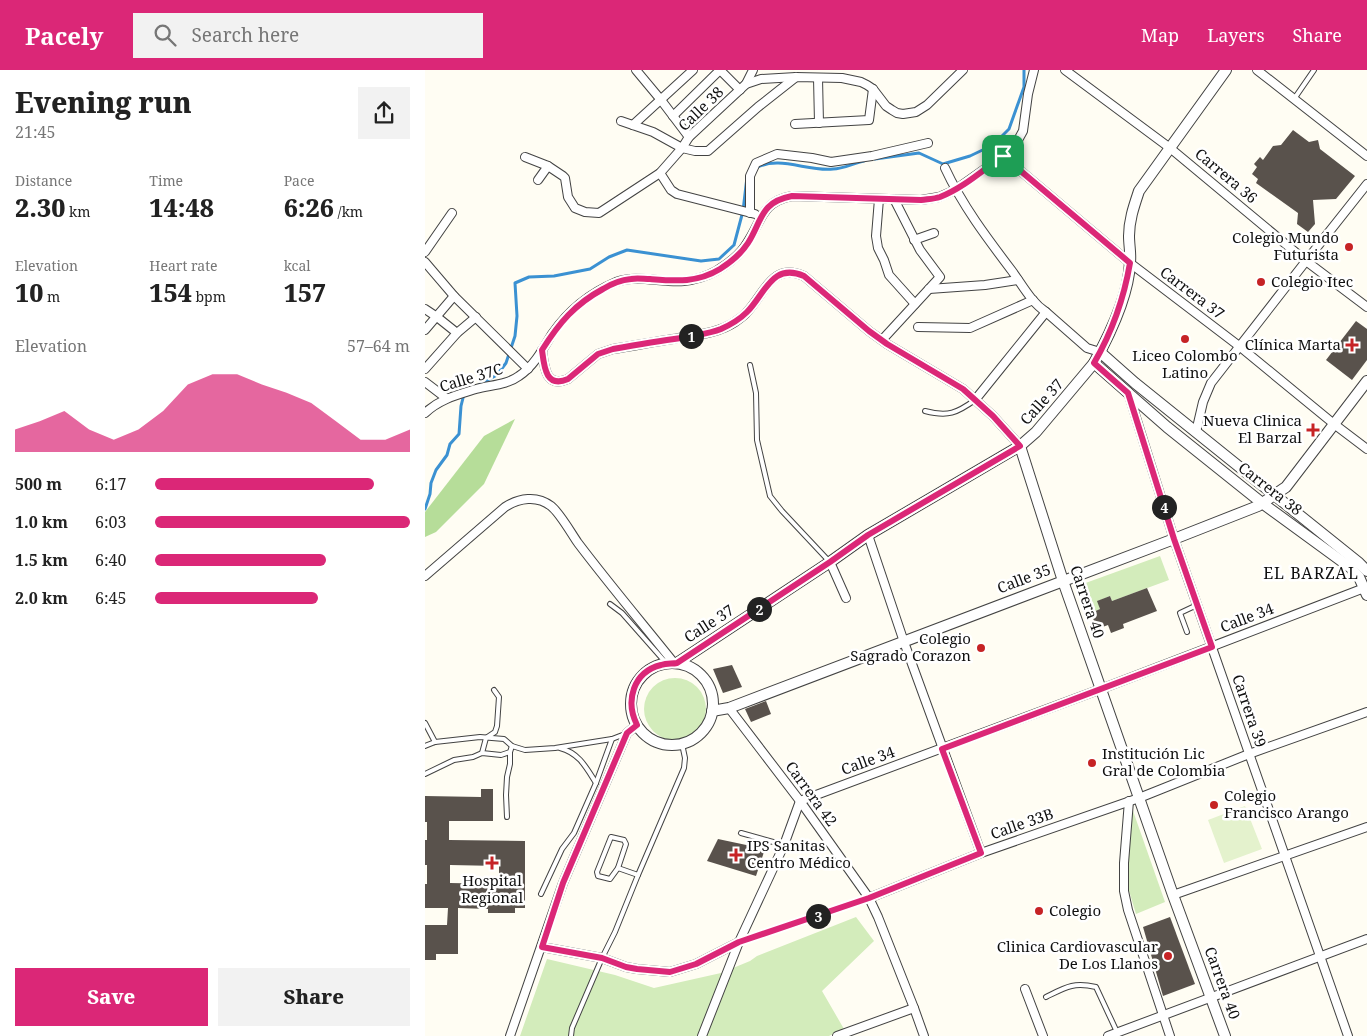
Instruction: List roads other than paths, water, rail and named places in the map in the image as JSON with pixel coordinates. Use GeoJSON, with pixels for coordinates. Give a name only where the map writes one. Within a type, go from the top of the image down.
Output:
{"type":"FeatureCollection","features":[{"type":"Feature","properties":{"kind":"street"},"geometry":{"type":"LineString","coordinates":[[636,70],[689,137]]}},
{"type":"Feature","properties":{"kind":"street"},"geometry":{"type":"LineString","coordinates":[[633,125],[693,70]]}},
{"type":"Feature","properties":{"kind":"street"},"geometry":{"type":"LineString","coordinates":[[673,116],[720,70],[743,87],[753,70]]}},
{"type":"Feature","properties":{"kind":"street","name":"Calle 38"},"geometry":{"type":"LineString","coordinates":[[548,166],[565,178],[568,197],[575,208],[585,212],[599,213],[660,173],[689,137],[743,87],[761,79],[796,77],[847,79],[861,82],[873,89],[886,106],[892,110],[897,113],[910,113],[916,112],[927,105],[963,70]]}},
{"type":"Feature","properties":{"kind":"street","name":"Calle 37C"},"geometry":{"type":"LineString","coordinates":[[425,413],[446,398],[514,379],[528,369],[554,332],[575,308],[588,296],[608,286],[632,278],[683,281],[696,279],[718,270],[742,250],[765,210],[780,199],[792,196],[930,199],[955,190],[1003,156],[1018,140],[1023,131],[1034,70]]}},
{"type":"Feature","properties":{"kind":"street","name":"Carrera 36"},"geometry":{"type":"LineString","coordinates":[[1065,70],[1169,148],[1306,261],[1367,307]]}},
{"type":"Feature","properties":{"kind":"street","name":"Calle 37"},"geometry":{"type":"LineString","coordinates":[[673,663],[830,562],[868,535],[1020,446],[1036,432],[1094,363],[1118,311],[1127,283],[1130,263],[1129,234],[1132,212],[1139,191],[1225,70]]}},
{"type":"Feature","properties":{"kind":"street"},"geometry":{"type":"LineString","coordinates":[[1257,70],[1367,156]]}},
{"type":"Feature","properties":{"kind":"street"},"geometry":{"type":"LineString","coordinates":[[621,121],[653,132],[682,148],[708,151],[796,77]]}},
{"type":"Feature","properties":{"kind":"street"},"geometry":{"type":"LineString","coordinates":[[818,78],[819,123]]}},
{"type":"Feature","properties":{"kind":"street"},"geometry":{"type":"LineString","coordinates":[[795,124],[869,120],[873,89]]}},
{"type":"Feature","properties":{"kind":"street"},"geometry":{"type":"LineString","coordinates":[[748,213],[750,176],[756,163],[777,154],[831,162],[872,156],[928,143]]}},
{"type":"Feature","properties":{"kind":"street","name":"Carrera 37"},"geometry":{"type":"LineString","coordinates":[[1003,156],[1130,263],[1239,346],[1367,449]]}},
{"type":"Feature","properties":{"kind":"street"},"geometry":{"type":"LineString","coordinates":[[525,157],[548,166],[538,180]]}},
{"type":"Feature","properties":{"kind":"street","name":"Carrera 38"},"geometry":{"type":"LineString","coordinates":[[945,168],[955,190],[975,222],[1027,294],[1039,307],[1087,348],[1094,363],[1167,427],[1262,503],[1351,568],[1359,577],[1366,590]]}},
{"type":"Feature","properties":{"kind":"street"},"geometry":{"type":"LineString","coordinates":[[660,173],[671,190],[677,194],[761,216]]}},
{"type":"Feature","properties":{"kind":"street"},"geometry":{"type":"LineString","coordinates":[[1197,432],[1200,412],[1211,383],[1367,184]]}},
{"type":"Feature","properties":{"kind":"street"},"geometry":{"type":"LineString","coordinates":[[879,199],[876,236],[878,248],[889,275],[915,304]]}},
{"type":"Feature","properties":{"kind":"street"},"geometry":{"type":"LineString","coordinates":[[881,340],[940,277],[914,240],[894,199]]}},
{"type":"Feature","properties":{"kind":"street"},"geometry":{"type":"LineString","coordinates":[[425,252],[452,213]]}},
{"type":"Feature","properties":{"kind":"street"},"geometry":{"type":"LineString","coordinates":[[914,240],[934,233]]}},
{"type":"Feature","properties":{"kind":"street"},"geometry":{"type":"LineString","coordinates":[[425,262],[454,296],[528,369]]}},
{"type":"Feature","properties":{"kind":"street","name":"Carrera 40"},"geometry":{"type":"LineString","coordinates":[[542,350],[547,374],[554,380],[563,381],[598,354],[613,349],[719,330],[747,312],[773,278],[787,272],[795,272],[804,276],[881,340],[963,389],[993,416],[1020,446],[1063,581],[1101,689],[1134,800],[1173,895],[1225,1036]]}},
{"type":"Feature","properties":{"kind":"street"},"geometry":{"type":"LineString","coordinates":[[929,289],[985,286],[1018,280]]}},
{"type":"Feature","properties":{"kind":"street"},"geometry":{"type":"LineString","coordinates":[[425,330],[454,296]]}},
{"type":"Feature","properties":{"kind":"street"},"geometry":{"type":"LineString","coordinates":[[918,327],[970,328],[1033,300]]}},
{"type":"Feature","properties":{"kind":"street"},"geometry":{"type":"LineString","coordinates":[[425,309],[457,333]]}},
{"type":"Feature","properties":{"kind":"street"},"geometry":{"type":"LineString","coordinates":[[975,400],[1046,312]]}},
{"type":"Feature","properties":{"kind":"street"},"geometry":{"type":"LineString","coordinates":[[425,369],[457,333],[476,317]]}},
{"type":"Feature","properties":{"kind":"street","name":"Carrera 38"},"geometry":{"type":"LineString","coordinates":[[1087,348],[1100,352],[1135,383],[1359,562],[1367,571]]}},
{"type":"Feature","properties":{"kind":"street","name":"Calle 35"},"geometry":{"type":"LineString","coordinates":[[713,711],[729,708],[1258,506],[1286,487],[1367,381]]}},
{"type":"Feature","properties":{"kind":"street"},"geometry":{"type":"LineString","coordinates":[[425,382],[446,398]]}},
{"type":"Feature","properties":{"kind":"street"},"geometry":{"type":"LineString","coordinates":[[1128,393],[1135,383]]}},
{"type":"Feature","properties":{"kind":"street","name":"Carrera 39"},"geometry":{"type":"LineString","coordinates":[[1128,393],[1174,539],[1348,1036]]}},
{"type":"Feature","properties":{"kind":"street"},"geometry":{"type":"LineString","coordinates":[[425,576],[512,502],[528,498],[541,500],[551,505],[556,511],[673,663]]}},
{"type":"Feature","properties":{"kind":"street"},"geometry":{"type":"LineString","coordinates":[[868,535],[903,642],[981,853]]}},
{"type":"Feature","properties":{"kind":"street"},"geometry":{"type":"LineString","coordinates":[[830,562],[846,598]]}},
{"type":"Feature","properties":{"kind":"street","name":"Calle 34"},"geometry":{"type":"LineString","coordinates":[[800,801],[1366,590]]}},
{"type":"Feature","properties":{"kind":"street"},"geometry":{"type":"LineString","coordinates":[[673,663],[688,666],[706,681],[711,693],[713,711],[701,733],[690,741],[670,745],[657,742],[645,735],[637,725],[632,712],[631,699],[635,686],[648,671],[661,665],[673,663]]}},
{"type":"Feature","properties":{"kind":"street","name":"Carrera 42"},"geometry":{"type":"LineString","coordinates":[[729,708],[800,801],[869,898],[924,1036]]}},
{"type":"Feature","properties":{"kind":"street","name":"Calle 33B"},"geometry":{"type":"LineString","coordinates":[[869,898],[981,853],[1134,800],[1249,754],[1367,712]]}},
{"type":"Feature","properties":{"kind":"street"},"geometry":{"type":"LineString","coordinates":[[510,1036],[563,883],[627,733],[637,725]]}},
{"type":"Feature","properties":{"kind":"street"},"geometry":{"type":"LineString","coordinates":[[1134,800],[1124,863],[1124,890],[1128,910],[1170,1036]]}},
{"type":"Feature","properties":{"kind":"street"},"geometry":{"type":"LineString","coordinates":[[702,1036],[739,942],[783,846],[800,801]]}},
{"type":"Feature","properties":{"kind":"street"},"geometry":{"type":"LineString","coordinates":[[1173,895],[1367,827]]}},
{"type":"Feature","properties":{"kind":"street"},"geometry":{"type":"LineString","coordinates":[[1108,1036],[1367,939]]}},
{"type":"Feature","properties":{"kind":"street"},"geometry":{"type":"LineString","coordinates":[[542,947],[602,958],[626,967],[670,972],[696,964],[739,942]]}},
{"type":"Feature","properties":{"kind":"street"},"geometry":{"type":"LineString","coordinates":[[1025,989],[1043,1036]]}},
{"type":"Feature","properties":{"kind":"street"},"geometry":{"type":"LineString","coordinates":[[837,1036],[914,1008]]}},
{"type":"Feature","properties":{"kind":"lane"},"geometry":{"type":"LineString","coordinates":[[1294,99],[1314,70]]}},
{"type":"Feature","properties":{"kind":"lane"},"geometry":{"type":"LineString","coordinates":[[750,366],[756,393],[757,440],[770,496],[830,562]]}},
{"type":"Feature","properties":{"kind":"lane"},"geometry":{"type":"LineString","coordinates":[[925,411],[947,414],[961,410],[975,400]]}},
{"type":"Feature","properties":{"kind":"lane"},"geometry":{"type":"LineString","coordinates":[[610,604],[622,613],[673,663]]}},
{"type":"Feature","properties":{"kind":"lane"},"geometry":{"type":"LineString","coordinates":[[1187,632],[1180,613],[1197,606]]}},
{"type":"Feature","properties":{"kind":"lane"},"geometry":{"type":"LineString","coordinates":[[482,753],[486,738],[495,732],[497,726],[499,697],[494,690]]}},
{"type":"Feature","properties":{"kind":"lane"},"geometry":{"type":"LineString","coordinates":[[425,723],[435,742]]}},
{"type":"Feature","properties":{"kind":"lane"},"geometry":{"type":"LineString","coordinates":[[425,746],[435,742],[486,738],[503,739],[512,746],[525,750],[555,748],[612,739],[627,733]]}},
{"type":"Feature","properties":{"kind":"lane"},"geometry":{"type":"LineString","coordinates":[[541,894],[562,849],[574,833],[596,783],[612,739]]}},
{"type":"Feature","properties":{"kind":"lane"},"geometry":{"type":"LineString","coordinates":[[571,1036],[572,1028],[615,932],[684,768],[685,758],[682,744]]}},
{"type":"Feature","properties":{"kind":"lane"},"geometry":{"type":"LineString","coordinates":[[507,817],[507,777],[512,746]]}},
{"type":"Feature","properties":{"kind":"lane"},"geometry":{"type":"LineString","coordinates":[[555,748],[566,750],[577,756],[596,783]]}},
{"type":"Feature","properties":{"kind":"lane"},"geometry":{"type":"LineString","coordinates":[[425,774],[454,760],[473,757],[482,753],[501,755],[510,752]]}},
{"type":"Feature","properties":{"kind":"lane"},"geometry":{"type":"LineString","coordinates":[[741,833],[783,846]]}},
{"type":"Feature","properties":{"kind":"lane"},"geometry":{"type":"LineString","coordinates":[[613,837],[625,842],[618,868],[610,879],[598,876],[597,874],[610,838],[613,837]]}},
{"type":"Feature","properties":{"kind":"lane"},"geometry":{"type":"LineString","coordinates":[[618,868],[638,875]]}},
{"type":"Feature","properties":{"kind":"lane"},"geometry":{"type":"LineString","coordinates":[[1046,998],[1067,986],[1083,984],[1096,987],[1117,1032]]}},
{"type":"Feature","properties":{"kind":"waterway"},"geometry":{"type":"LineString","coordinates":[[875,159],[919,153],[943,164],[970,156],[993,145],[1009,129],[1024,87],[1024,70]]}},
{"type":"Feature","properties":{"kind":"waterway"},"geometry":{"type":"LineString","coordinates":[[756,168],[765,164],[784,163],[833,169],[864,161]]}},
{"type":"Feature","properties":{"kind":"waterway"},"geometry":{"type":"LineString","coordinates":[[475,387],[497,375],[506,363],[515,336],[517,316],[515,283],[529,277],[554,276],[590,269],[609,257],[627,250],[701,261],[719,259],[734,245],[743,211],[747,177]]}},
{"type":"Feature","properties":{"kind":"waterway"},"geometry":{"type":"LineString","coordinates":[[425,509],[436,470],[447,455],[450,444],[459,434],[464,394]]}},
{"type":"Feature","properties":{"kind":"place","name":"Colegio Mundo Futurista"},"geometry":{"type":"Point","coordinates":[1349,247]}},
{"type":"Feature","properties":{"kind":"place","name":"Colegio Itec"},"geometry":{"type":"Point","coordinates":[1261,282]}},
{"type":"Feature","properties":{"kind":"place","name":"Liceo Colombo Latino"},"geometry":{"type":"Point","coordinates":[1185,339]}},
{"type":"Feature","properties":{"kind":"place","name":"Clínica Marta"},"geometry":{"type":"Point","coordinates":[1352,345]}},
{"type":"Feature","properties":{"kind":"place","name":"Nueva Clinica El Barzal"},"geometry":{"type":"Point","coordinates":[1313,430]}},
{"type":"Feature","properties":{"kind":"place","name":"Colegio Sagrado Corazon"},"geometry":{"type":"Point","coordinates":[981,648]}},
{"type":"Feature","properties":{"kind":"place","name":"Institución Lic Gral de Colombia"},"geometry":{"type":"Point","coordinates":[1092,763]}},
{"type":"Feature","properties":{"kind":"place","name":"Colegio Francisco Arango"},"geometry":{"type":"Point","coordinates":[1214,805]}},
{"type":"Feature","properties":{"kind":"place","name":"IPS Sanitas Centro Médico"},"geometry":{"type":"Point","coordinates":[736,855]}},
{"type":"Feature","properties":{"kind":"place","name":"Hospital Regional"},"geometry":{"type":"Point","coordinates":[492,863]}},
{"type":"Feature","properties":{"kind":"place","name":"Colegio"},"geometry":{"type":"Point","coordinates":[1039,911]}},
{"type":"Feature","properties":{"kind":"place","name":"Clinica Cardiovascular De Los Llanos"},"geometry":{"type":"Point","coordinates":[1168,956]}},
{"type":"Feature","properties":{"kind":"district","name":"EL BARZAL"},"geometry":{"type":"Point","coordinates":[1311,573]}}]}
